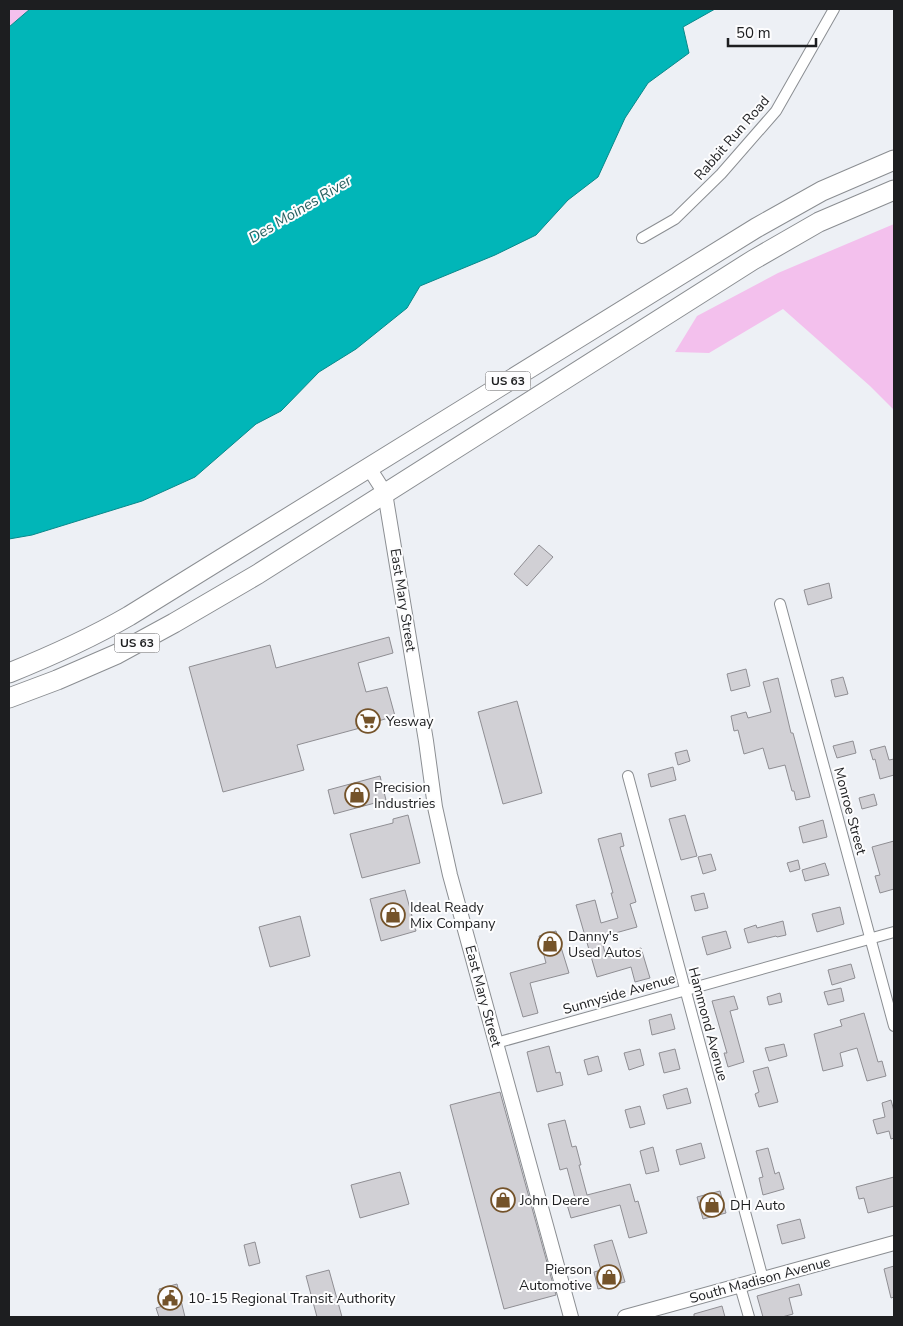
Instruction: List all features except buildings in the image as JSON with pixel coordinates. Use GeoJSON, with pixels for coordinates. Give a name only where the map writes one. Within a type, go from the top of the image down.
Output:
{"type":"FeatureCollection","features":[{"type":"Feature","properties":{"kind":"highway","name":"US 63"},"geometry":{"type":"LineString","coordinates":[[9,673],[97,635],[756,228],[822,191],[894,160]]}},
{"type":"Feature","properties":{"kind":"highway","name":"US 63"},"geometry":{"type":"LineString","coordinates":[[9,698],[117,654],[174,623],[258,574],[753,260],[819,222],[894,190]]}},
{"type":"Feature","properties":{"kind":"main road","name":"East Mary Street"},"geometry":{"type":"LineString","coordinates":[[369,468],[385,493],[435,807],[450,875],[571,1317]]}},
{"type":"Feature","properties":{"kind":"main road","name":"South Madison Avenue"},"geometry":{"type":"LineString","coordinates":[[625,1317],[894,1243]]}},
{"type":"Feature","properties":{"kind":"street","name":"Rabbit Run Road"},"geometry":{"type":"LineString","coordinates":[[642,238],[675,218],[721,174],[776,111],[834,9]]}},
{"type":"Feature","properties":{"kind":"street","name":"Monroe Street"},"geometry":{"type":"LineString","coordinates":[[780,604],[894,1026]]}},
{"type":"Feature","properties":{"kind":"street","name":"Hammond Avenue"},"geometry":{"type":"LineString","coordinates":[[628,776],[763,1279]]}},
{"type":"Feature","properties":{"kind":"street","name":"Sunnyside Avenue"},"geometry":{"type":"LineString","coordinates":[[496,1043],[894,932]]}},
{"type":"Feature","properties":{"kind":"street"},"geometry":{"type":"LineString","coordinates":[[740,1286],[748,1317]]}},
{"type":"Feature","properties":{"kind":"shaded area"},"geometry":{"type":"Polygon","coordinates":[[[9,9],[30,9],[9,27],[9,9]]]}},
{"type":"Feature","properties":{"kind":"shaded area"},"geometry":{"type":"Polygon","coordinates":[[[894,224],[894,410],[870,386],[783,309],[709,353],[675,352],[697,316],[778,273],[894,224]]]}},
{"type":"Feature","properties":{"kind":"water","name":"Des Moines River"},"geometry":{"type":"Polygon","coordinates":[[[30,9],[715,9],[683,27],[689,53],[648,83],[625,118],[598,177],[568,200],[536,235],[495,255],[420,286],[407,308],[356,349],[319,372],[281,411],[256,424],[195,477],[142,501],[32,535],[9,539],[9,27],[30,9]]]}},
{"type":"Feature","properties":{"kind":"place","name":"Yesway"},"geometry":{"type":"Point","coordinates":[368,721]}},
{"type":"Feature","properties":{"kind":"place","name":"Precision Industries"},"geometry":{"type":"Point","coordinates":[357,795]}},
{"type":"Feature","properties":{"kind":"place","name":"Ideal Ready Mix Company"},"geometry":{"type":"Point","coordinates":[393,915]}},
{"type":"Feature","properties":{"kind":"place","name":"Danny's Used Autos"},"geometry":{"type":"Point","coordinates":[550,944]}},
{"type":"Feature","properties":{"kind":"place","name":"John Deere"},"geometry":{"type":"Point","coordinates":[503,1200]}},
{"type":"Feature","properties":{"kind":"place","name":"DH Auto"},"geometry":{"type":"Point","coordinates":[712,1205]}},
{"type":"Feature","properties":{"kind":"place","name":"Pierson Automotive"},"geometry":{"type":"Point","coordinates":[609,1277]}},
{"type":"Feature","properties":{"kind":"place","name":"10-15 Regional Transit Authority"},"geometry":{"type":"Point","coordinates":[170,1298]}}]}
